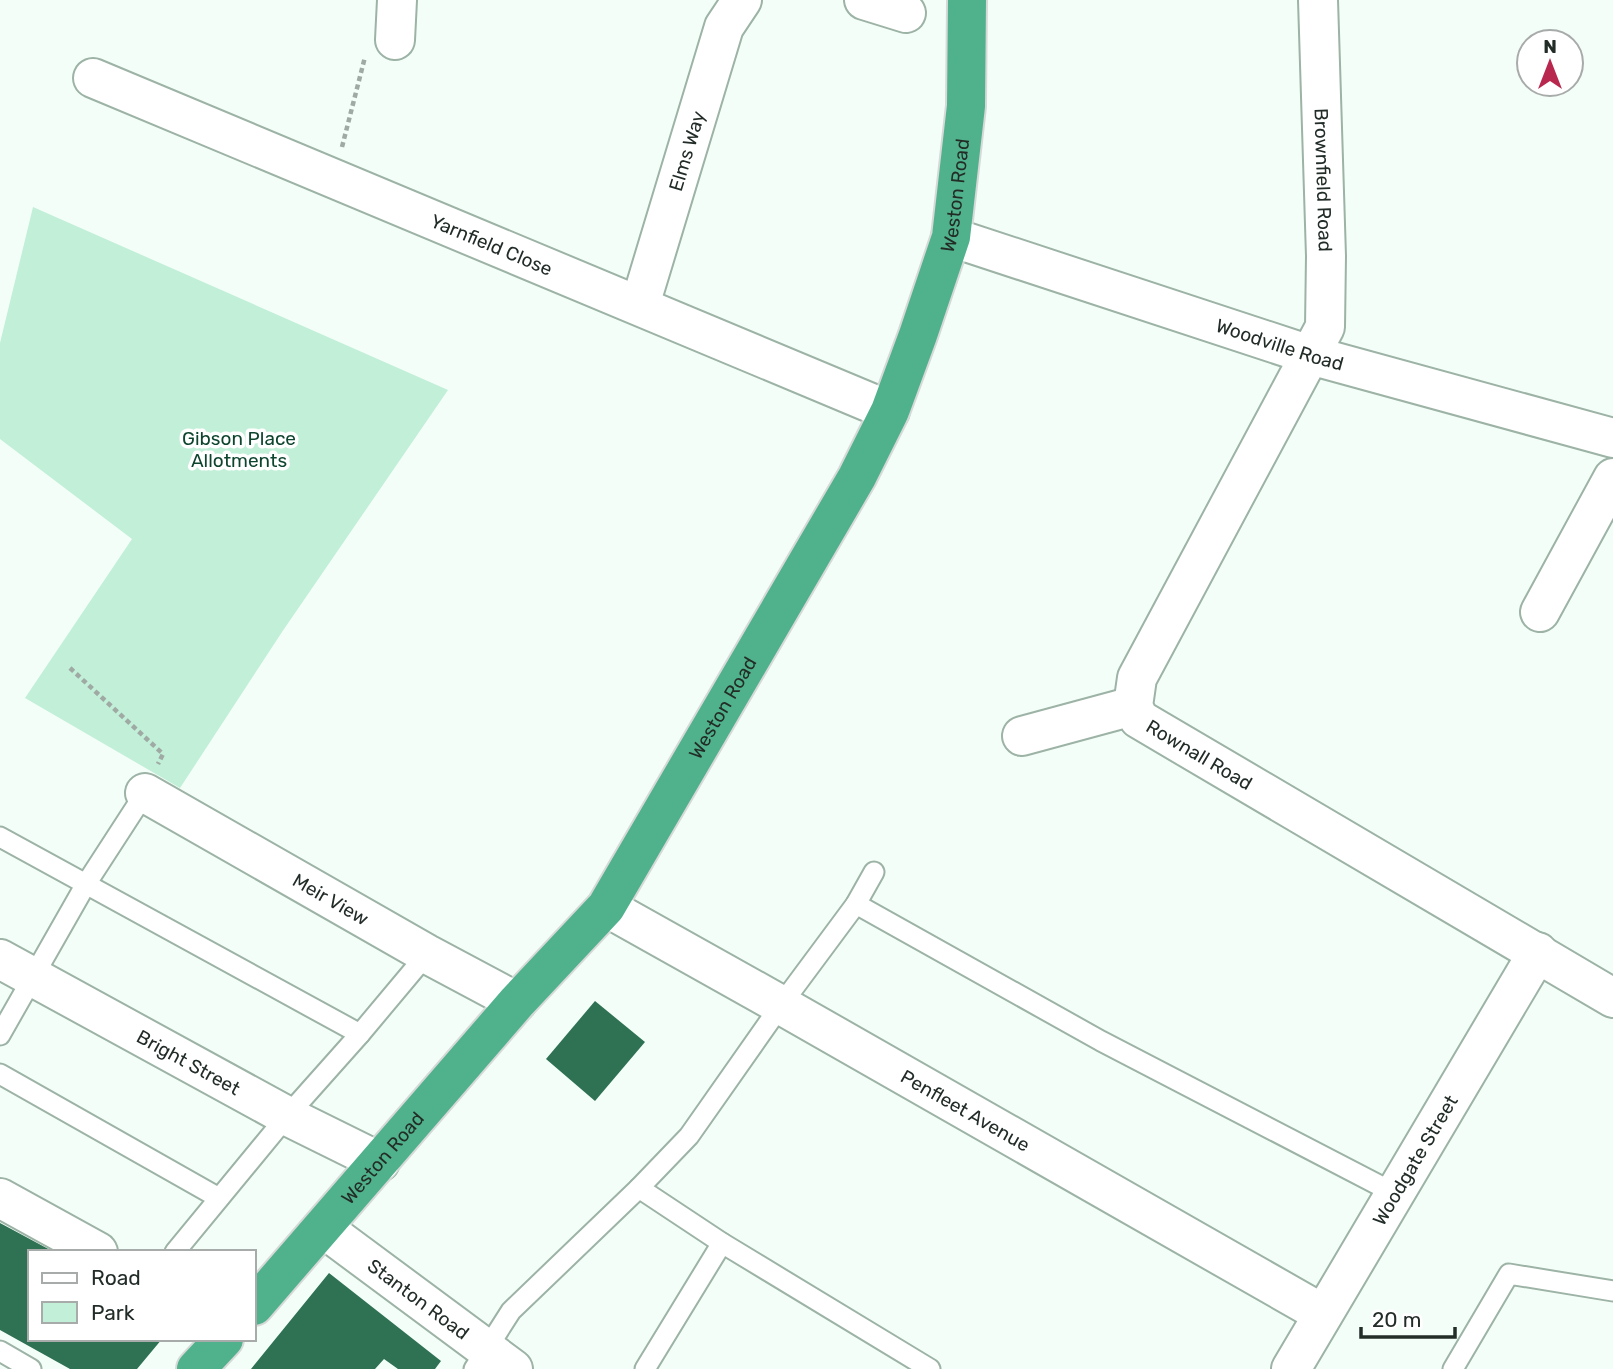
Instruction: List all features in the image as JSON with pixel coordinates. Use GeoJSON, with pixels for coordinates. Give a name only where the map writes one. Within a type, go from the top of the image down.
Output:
{"type":"FeatureCollection","features":[{"type":"Feature","properties":{"kind":"highway","name":"Weston Road"},"geometry":{"type":"LineString","coordinates":[[256,1304],[517,1002],[606,907],[857,478],[890,411],[951,237],[966,106],[967,0]]}},
{"type":"Feature","properties":{"kind":"highway"},"geometry":{"type":"LineString","coordinates":[[196,1369],[222,1341]]}},
{"type":"Feature","properties":{"kind":"street"},"geometry":{"type":"LineString","coordinates":[[395,40],[397,0]]}},
{"type":"Feature","properties":{"kind":"street","name":"Elms Way"},"geometry":{"type":"LineString","coordinates":[[640,305],[724,27],[742,0]]}},
{"type":"Feature","properties":{"kind":"street"},"geometry":{"type":"LineString","coordinates":[[863,0],[906,13]]}},
{"type":"Feature","properties":{"kind":"street","name":"Brownfield Road"},"geometry":{"type":"LineString","coordinates":[[1310,355],[1325,327],[1326,256],[1318,0]]}},
{"type":"Feature","properties":{"kind":"street","name":"Yarnfield Close"},"geometry":{"type":"LineString","coordinates":[[93,78],[890,411]]}},
{"type":"Feature","properties":{"kind":"street","name":"Woodville Road"},"geometry":{"type":"LineString","coordinates":[[951,237],[1310,355],[1613,438]]}},
{"type":"Feature","properties":{"kind":"street","name":"Rownall Road"},"geometry":{"type":"LineString","coordinates":[[1310,355],[1137,678],[1133,706],[1139,719],[1538,952],[1596,980],[1613,998]]}},
{"type":"Feature","properties":{"kind":"street"},"geometry":{"type":"LineString","coordinates":[[1541,612],[1613,478]]}},
{"type":"Feature","properties":{"kind":"street"},"geometry":{"type":"LineString","coordinates":[[1022,736],[1133,706]]}},
{"type":"Feature","properties":{"kind":"street","name":"Meir View"},"geometry":{"type":"LineString","coordinates":[[145,793],[427,954],[517,1002]]}},
{"type":"Feature","properties":{"kind":"street","name":"Penfleet Avenue"},"geometry":{"type":"LineString","coordinates":[[606,907],[1323,1314]]}},
{"type":"Feature","properties":{"kind":"street","name":"Woodgate Street"},"geometry":{"type":"LineString","coordinates":[[1292,1369],[1538,952]]}},
{"type":"Feature","properties":{"kind":"street","name":"Bright Street"},"geometry":{"type":"LineString","coordinates":[[0,959],[287,1116],[380,1162]]}},
{"type":"Feature","properties":{"kind":"street"},"geometry":{"type":"LineString","coordinates":[[0,1198],[94,1250]]}},
{"type":"Feature","properties":{"kind":"street","name":"Stanton Road"},"geometry":{"type":"LineString","coordinates":[[323,1228],[491,1363]]}},
{"type":"Feature","properties":{"kind":"lane"},"geometry":{"type":"LineString","coordinates":[[0,1035],[86,884],[145,793]]}},
{"type":"Feature","properties":{"kind":"lane"},"geometry":{"type":"LineString","coordinates":[[0,837],[360,1034]]}},
{"type":"Feature","properties":{"kind":"lane"},"geometry":{"type":"LineString","coordinates":[[491,1363],[510,1311],[639,1188],[689,1136],[856,904],[874,872]]}},
{"type":"Feature","properties":{"kind":"lane"},"geometry":{"type":"LineString","coordinates":[[856,904],[1101,1041],[1394,1193]]}},
{"type":"Feature","properties":{"kind":"lane"},"geometry":{"type":"LineString","coordinates":[[177,1250],[287,1116],[427,954]]}},
{"type":"Feature","properties":{"kind":"lane"},"geometry":{"type":"LineString","coordinates":[[0,1074],[219,1198]]}},
{"type":"Feature","properties":{"kind":"lane"},"geometry":{"type":"LineString","coordinates":[[639,1188],[722,1243],[930,1369]]}},
{"type":"Feature","properties":{"kind":"lane"},"geometry":{"type":"LineString","coordinates":[[645,1369],[722,1243]]}},
{"type":"Feature","properties":{"kind":"lane"},"geometry":{"type":"LineString","coordinates":[[1453,1369],[1509,1274],[1613,1291]]}},
{"type":"Feature","properties":{"kind":"lane"},"geometry":{"type":"LineString","coordinates":[[0,1351],[31,1369]]}},
{"type":"Feature","properties":{"kind":"path"},"geometry":{"type":"LineString","coordinates":[[334,178],[370,37],[395,40]]}},
{"type":"Feature","properties":{"kind":"path"},"geometry":{"type":"LineString","coordinates":[[70,668],[163,754],[145,793]]}},
{"type":"Feature","properties":{"kind":"green space","name":"Gibson Place Allotments"},"geometry":{"type":"Polygon","coordinates":[[[33,207],[448,390],[282,632],[180,788],[25,698],[132,539],[0,439],[0,343],[33,207]]]}},
{"type":"Feature","properties":{"kind":"building"},"geometry":{"type":"Polygon","coordinates":[[[595,1001],[645,1042],[595,1101],[546,1059],[595,1001]]]}},
{"type":"Feature","properties":{"kind":"building"},"geometry":{"type":"Polygon","coordinates":[[[0,1223],[50,1250],[28,1250],[28,1341],[160,1341],[137,1369],[70,1369],[0,1330],[0,1223]]]}},
{"type":"Feature","properties":{"kind":"building"},"geometry":{"type":"Polygon","coordinates":[[[329,1273],[441,1361],[435,1369],[398,1369],[384,1359],[375,1369],[251,1369],[329,1273]]]}}]}
